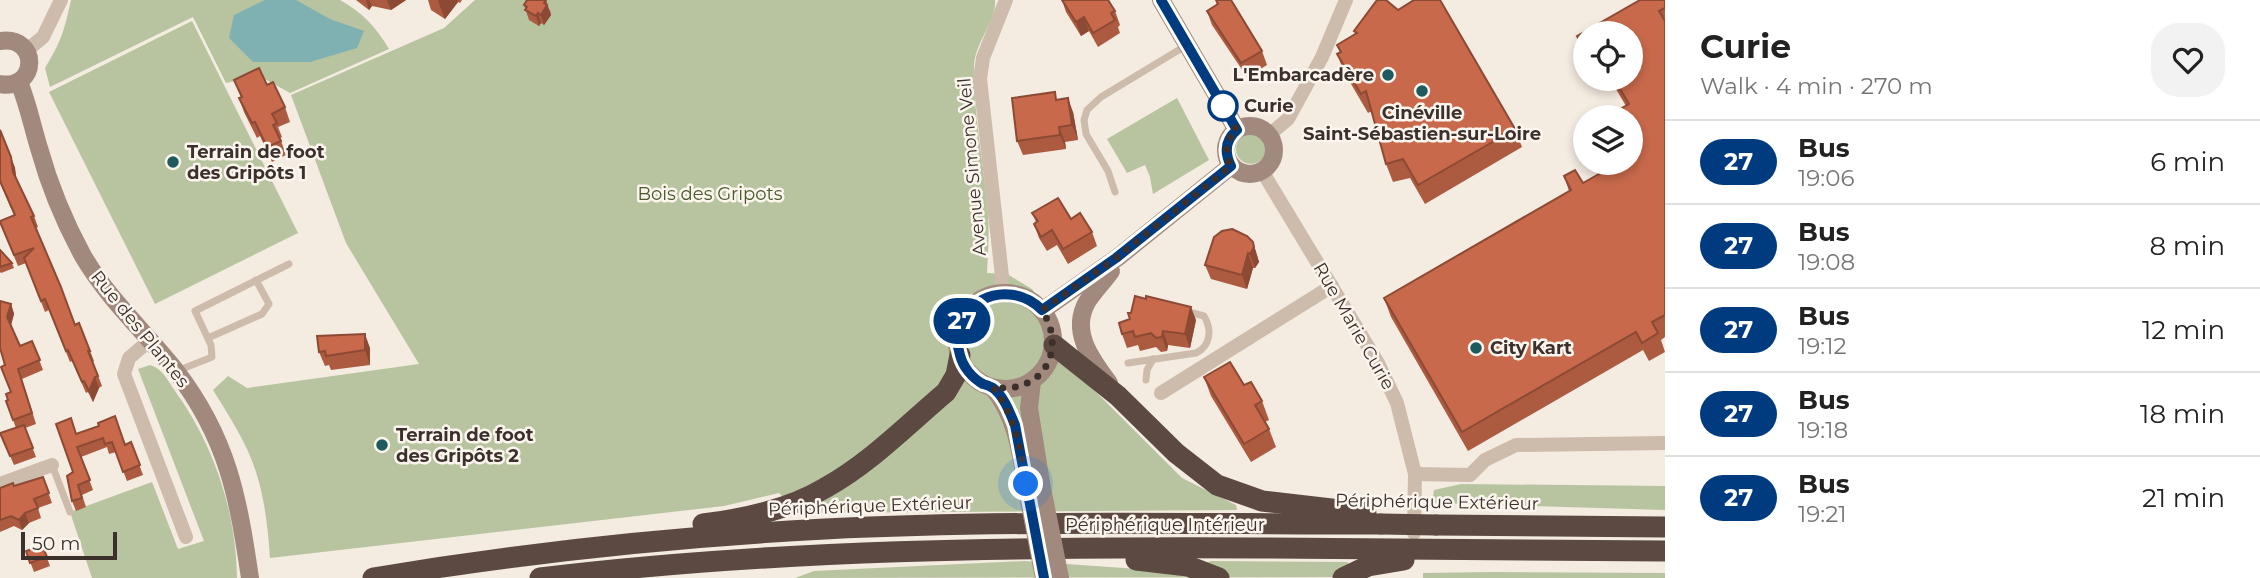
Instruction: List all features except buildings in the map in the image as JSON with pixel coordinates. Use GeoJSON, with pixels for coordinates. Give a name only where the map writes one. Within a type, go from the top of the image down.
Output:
{"type":"FeatureCollection","features":[{"type":"Feature","properties":{"kind":"highway"},"geometry":{"type":"LineString","coordinates":[[1054,345],[1118,396],[1176,453],[1217,485],[1262,501],[1370,513],[1381,524]]}},
{"type":"Feature","properties":{"kind":"highway"},"geometry":{"type":"LineString","coordinates":[[622,544],[638,532],[760,514],[823,490],[856,468],[947,392],[956,375],[960,355]]}},
{"type":"Feature","properties":{"kind":"highway","name":"Périphérique Extérieur"},"geometry":{"type":"LineString","coordinates":[[373,578],[459,564],[622,544],[773,532],[928,526],[1381,524],[1665,527]]}},
{"type":"Feature","properties":{"kind":"highway"},"geometry":{"type":"LineString","coordinates":[[1102,547],[1119,559],[1188,566],[1219,578]]}},
{"type":"Feature","properties":{"kind":"highway","name":"Périphérique Intérieur"},"geometry":{"type":"LineString","coordinates":[[540,578],[649,566],[796,555],[953,549],[1102,547],[1392,555],[1437,555],[1497,550],[1665,551]]}},
{"type":"Feature","properties":{"kind":"highway"},"geometry":{"type":"LineString","coordinates":[[1343,578],[1392,555]]}},
{"type":"Feature","properties":{"kind":"street"},"geometry":{"type":"LineString","coordinates":[[26,51],[49,29],[61,0]]}},
{"type":"Feature","properties":{"kind":"street","name":"Avenue Simone Veil"},"geometry":{"type":"LineString","coordinates":[[1001,293],[1002,276],[980,79],[983,58],[1006,0]]}},
{"type":"Feature","properties":{"kind":"street"},"geometry":{"type":"LineString","coordinates":[[1161,0],[1237,130]]}},
{"type":"Feature","properties":{"kind":"street"},"geometry":{"type":"LineString","coordinates":[[1269,135],[1288,119],[1322,57],[1346,0]]}},
{"type":"Feature","properties":{"kind":"street"},"geometry":{"type":"LineString","coordinates":[[0,41],[14,41],[26,51],[29,67],[27,74],[19,82],[0,85]]}},
{"type":"Feature","properties":{"kind":"street","name":"Rue des Plantes"},"geometry":{"type":"LineString","coordinates":[[19,82],[30,108],[39,149],[71,231],[97,276],[176,372],[201,407],[225,457],[237,498],[250,578]]}},
{"type":"Feature","properties":{"kind":"street"},"geometry":{"type":"LineString","coordinates":[[1254,127],[1269,135],[1274,145],[1274,153],[1270,164],[1262,171],[1247,174],[1231,166],[1226,148],[1229,138],[1237,130],[1254,127]]}},
{"type":"Feature","properties":{"kind":"street"},"geometry":{"type":"LineString","coordinates":[[1042,310],[1116,258],[1231,166]]}},
{"type":"Feature","properties":{"kind":"street","name":"Rue Marie Curie"},"geometry":{"type":"LineString","coordinates":[[1262,171],[1378,363],[1397,403],[1415,474],[1413,533]]}},
{"type":"Feature","properties":{"kind":"street"},"geometry":{"type":"LineString","coordinates":[[1116,258],[1110,272],[1086,304],[1081,334],[1086,350],[1118,396]]}},
{"type":"Feature","properties":{"kind":"street"},"geometry":{"type":"LineString","coordinates":[[1161,393],[1332,286]]}},
{"type":"Feature","properties":{"kind":"street"},"geometry":{"type":"LineString","coordinates":[[1001,293],[1019,295],[1042,310],[1049,321],[1054,345],[1047,365],[1032,381],[1013,389],[993,387],[984,384],[969,372],[958,346],[960,327],[968,310],[983,299],[1001,293]]}},
{"type":"Feature","properties":{"kind":"street"},"geometry":{"type":"LineString","coordinates":[[150,341],[129,358],[124,374],[186,537]]}},
{"type":"Feature","properties":{"kind":"street"},"geometry":{"type":"LineString","coordinates":[[1032,381],[1029,408],[1044,578]]}},
{"type":"Feature","properties":{"kind":"street"},"geometry":{"type":"LineString","coordinates":[[993,387],[1006,405],[1015,425],[1060,578]]}},
{"type":"Feature","properties":{"kind":"street"},"geometry":{"type":"LineString","coordinates":[[1415,474],[1470,475],[1485,460],[1516,444],[1665,443]]}},
{"type":"Feature","properties":{"kind":"street"},"geometry":{"type":"LineString","coordinates":[[0,484],[52,465]]}},
{"type":"Feature","properties":{"kind":"lane"},"geometry":{"type":"LineString","coordinates":[[1115,192],[1108,171],[1086,134],[1084,120],[1087,110],[1101,97],[1187,45]]}},
{"type":"Feature","properties":{"kind":"lane"},"geometry":{"type":"LineString","coordinates":[[176,372],[212,357],[211,345],[194,311],[289,264]]}},
{"type":"Feature","properties":{"kind":"lane"},"geometry":{"type":"LineString","coordinates":[[208,338],[262,314],[268,304],[256,280]]}},
{"type":"Feature","properties":{"kind":"lane"},"geometry":{"type":"LineString","coordinates":[[1128,363],[1196,353],[1205,346],[1209,329],[1204,316],[1174,309]]}},
{"type":"Feature","properties":{"kind":"lane"},"geometry":{"type":"LineString","coordinates":[[1146,380],[1153,359]]}},
{"type":"Feature","properties":{"kind":"lane"},"geometry":{"type":"LineString","coordinates":[[52,465],[70,512]]}},
{"type":"Feature","properties":{"kind":"green space"},"geometry":{"type":"Polygon","coordinates":[[[71,0],[340,0],[368,21],[389,49],[290,93],[263,78],[244,84],[235,81],[226,83],[193,17],[50,87],[45,68],[62,35],[71,0]]]}},
{"type":"Feature","properties":{"kind":"green space","name":"Bois des Gripots"},"geometry":{"type":"Polygon","coordinates":[[[475,0],[995,0],[993,16],[978,48],[974,65],[988,212],[987,273],[1007,274],[1032,289],[1060,328],[1064,347],[1081,377],[1182,478],[1236,505],[1237,510],[798,513],[779,493],[724,506],[270,558],[266,515],[256,472],[243,440],[213,390],[228,376],[247,388],[419,364],[346,243],[291,95],[444,28],[475,0]]]}},
{"type":"Feature","properties":{"kind":"green space","name":"Terrain de foot des Gripôts 1"},"geometry":{"type":"Polygon","coordinates":[[[192,21],[298,233],[155,304],[49,92],[192,21]]]}},
{"type":"Feature","properties":{"kind":"green space"},"geometry":{"type":"Polygon","coordinates":[[[1177,98],[1209,160],[1153,194],[1145,165],[1127,173],[1107,139],[1177,98]]]}},
{"type":"Feature","properties":{"kind":"green space"},"geometry":{"type":"Polygon","coordinates":[[[1251,134],[1262,138],[1266,149],[1262,160],[1251,164],[1240,160],[1236,149],[1240,138],[1251,134]]]}},
{"type":"Feature","properties":{"kind":"green space"},"geometry":{"type":"Polygon","coordinates":[[[150,365],[167,379],[189,412],[211,456],[227,504],[236,553],[237,578],[92,578],[70,512],[152,482],[178,549],[204,541],[138,369],[150,365]]]}},
{"type":"Feature","properties":{"kind":"green space"},"geometry":{"type":"Polygon","coordinates":[[[1461,484],[1665,486],[1665,510],[1432,503],[1434,490],[1461,484]]]}},
{"type":"Feature","properties":{"kind":"green space"},"geometry":{"type":"Polygon","coordinates":[[[1024,561],[1181,572],[1211,561],[1348,562],[1350,577],[795,578],[814,571],[1024,561]]]}},
{"type":"Feature","properties":{"kind":"green space"},"geometry":{"type":"Polygon","coordinates":[[[1423,573],[1665,573],[1665,578],[1423,578],[1423,573]]]}},
{"type":"Feature","properties":{"kind":"water"},"geometry":{"type":"Polygon","coordinates":[[[265,0],[296,0],[330,19],[364,31],[357,48],[310,62],[253,62],[229,38],[234,15],[265,0]]]}},
{"type":"Feature","properties":{"kind":"bus line","name":"27"},"geometry":{"type":"LineString","coordinates":[[1044,578],[1015,425],[993,387],[976,379],[963,364],[958,336],[968,310],[991,295],[1019,295],[1042,310],[1116,258],[1231,166],[1226,148],[1229,138],[1237,130],[1161,0]]}},
{"type":"Feature","properties":{"kind":"place","name":"L'Embarcadère"},"geometry":{"type":"Point","coordinates":[1388,75]}},
{"type":"Feature","properties":{"kind":"place","name":"Cinéville Saint-Sébastien-sur-Loire"},"geometry":{"type":"Point","coordinates":[1422,91]}},
{"type":"Feature","properties":{"kind":"place","name":"Curie"},"geometry":{"type":"Point","coordinates":[1223,106]}},
{"type":"Feature","properties":{"kind":"place","name":"Terrain de foot des Gripôts 1"},"geometry":{"type":"Point","coordinates":[173,162]}},
{"type":"Feature","properties":{"kind":"place","name":"City Kart"},"geometry":{"type":"Point","coordinates":[1476,348]}},
{"type":"Feature","properties":{"kind":"place","name":"Terrain de foot des Gripôts 2"},"geometry":{"type":"Point","coordinates":[382,445]}},
{"type":"Feature","properties":{"kind":"route"},"geometry":{"type":"LineString","coordinates":[[1026,484],[1015,425],[993,387],[1013,389],[1041,374],[1054,345],[1053,332],[1042,310],[1116,258],[1231,166],[1226,148],[1229,138],[1237,130],[1223,106]]}}]}
